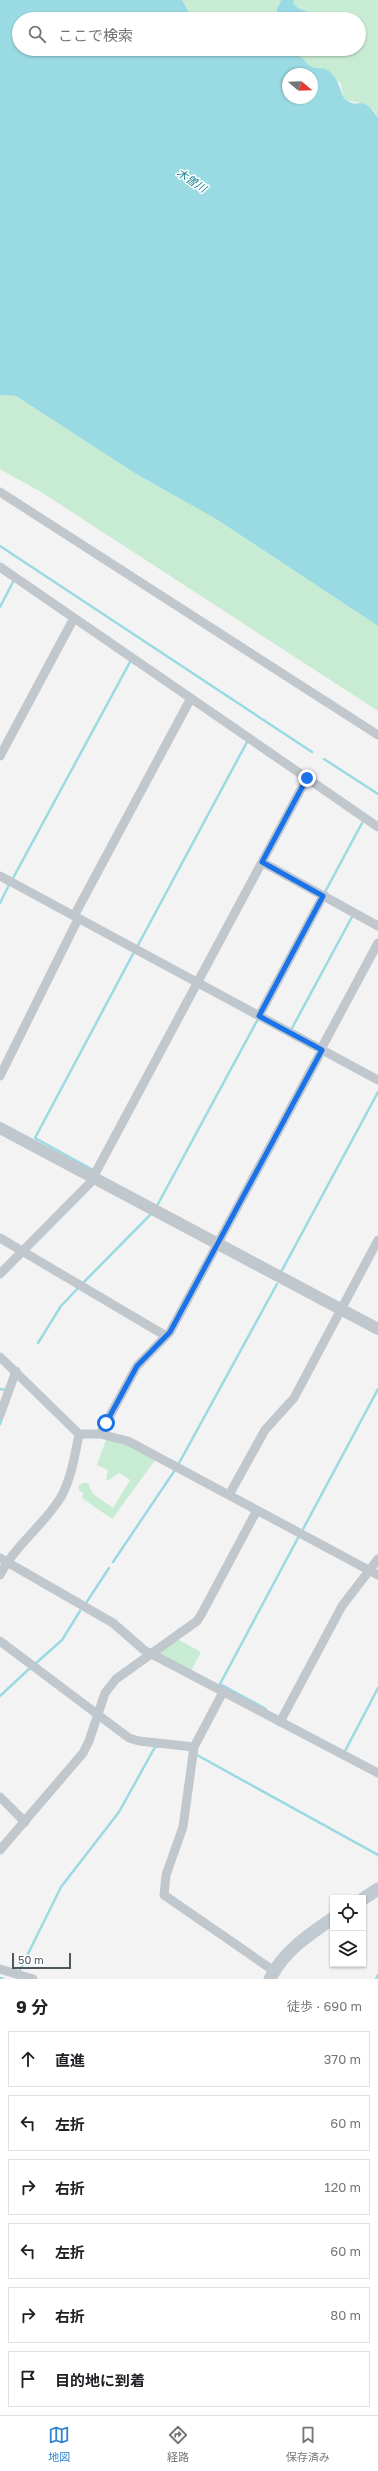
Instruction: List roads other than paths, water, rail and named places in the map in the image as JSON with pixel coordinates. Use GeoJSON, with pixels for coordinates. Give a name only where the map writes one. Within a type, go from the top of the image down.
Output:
{"type":"FeatureCollection","features":[{"type":"Feature","properties":{"kind":"main road"},"geometry":{"type":"LineString","coordinates":[[366,1897],[378,1889]]}},
{"type":"Feature","properties":{"kind":"main road"},"geometry":{"type":"LineString","coordinates":[[272,1975],[295,1946],[330,1920]]}},
{"type":"Feature","properties":{"kind":"street"},"geometry":{"type":"LineString","coordinates":[[0,492],[378,735]]}},
{"type":"Feature","properties":{"kind":"street"},"geometry":{"type":"LineString","coordinates":[[0,567],[378,827]]}},
{"type":"Feature","properties":{"kind":"street"},"geometry":{"type":"LineString","coordinates":[[0,756],[74,618]]}},
{"type":"Feature","properties":{"kind":"street"},"geometry":{"type":"LineString","coordinates":[[0,1076],[76,918],[191,698]]}},
{"type":"Feature","properties":{"kind":"street"},"geometry":{"type":"LineString","coordinates":[[0,1274],[92,1178],[307,778]]}},
{"type":"Feature","properties":{"kind":"street"},"geometry":{"type":"LineString","coordinates":[[262,862],[378,926]]}},
{"type":"Feature","properties":{"kind":"street"},"geometry":{"type":"LineString","coordinates":[[0,876],[378,1080]]}},
{"type":"Feature","properties":{"kind":"street"},"geometry":{"type":"LineString","coordinates":[[259,1016],[323,896]]}},
{"type":"Feature","properties":{"kind":"street"},"geometry":{"type":"LineString","coordinates":[[100,1434],[137,1366],[166,1336],[218,1245],[378,943]]}},
{"type":"Feature","properties":{"kind":"street"},"geometry":{"type":"LineString","coordinates":[[0,1128],[378,1329]]}},
{"type":"Feature","properties":{"kind":"street"},"geometry":{"type":"LineString","coordinates":[[0,1238],[166,1336]]}},
{"type":"Feature","properties":{"kind":"street"},"geometry":{"type":"LineString","coordinates":[[228,1495],[265,1430],[294,1398],[378,1240]]}},
{"type":"Feature","properties":{"kind":"street"},"geometry":{"type":"LineString","coordinates":[[0,1357],[79,1434],[100,1434],[128,1441],[374,1573]]}},
{"type":"Feature","properties":{"kind":"street"},"geometry":{"type":"LineString","coordinates":[[0,1415],[16,1371]]}},
{"type":"Feature","properties":{"kind":"street"},"geometry":{"type":"LineString","coordinates":[[0,1574],[3,1560],[61,1497],[73,1462],[79,1434]]}},
{"type":"Feature","properties":{"kind":"street"},"geometry":{"type":"LineString","coordinates":[[0,1850],[83,1753],[105,1693],[116,1679],[152,1654],[201,1615],[257,1510]]}},
{"type":"Feature","properties":{"kind":"street"},"geometry":{"type":"LineString","coordinates":[[3,1560],[113,1623],[152,1654],[378,1773]]}},
{"type":"Feature","properties":{"kind":"street"},"geometry":{"type":"LineString","coordinates":[[280,1722],[342,1606],[374,1573],[378,1560]]}},
{"type":"Feature","properties":{"kind":"street"},"geometry":{"type":"LineString","coordinates":[[0,1641],[132,1740],[194,1747]]}},
{"type":"Feature","properties":{"kind":"street"},"geometry":{"type":"LineString","coordinates":[[223,1692],[194,1747],[182,1827],[166,1875],[164,1896],[272,1975]]}},
{"type":"Feature","properties":{"kind":"street"},"geometry":{"type":"LineString","coordinates":[[0,1797],[25,1822]]}},
{"type":"Feature","properties":{"kind":"street"},"geometry":{"type":"LineString","coordinates":[[0,1969],[33,1979]]}},
{"type":"Feature","properties":{"kind":"water","name":"木曽川"},"geometry":{"type":"Polygon","coordinates":[[[0,0],[182,0],[189,12],[12,12],[12,56],[298,56],[312,67],[316,68],[282,68],[282,104],[318,104],[318,68],[324,69],[332,73],[338,82],[342,95],[346,100],[355,104],[365,104],[373,110],[378,118],[378,626],[218,520],[133,472],[16,396],[0,395],[0,0]]]}},
{"type":"Feature","properties":{"kind":"water"},"geometry":{"type":"Polygon","coordinates":[[[281,0],[294,0],[293,3],[298,8],[309,12],[277,12],[277,8],[281,0]]]}},
{"type":"Feature","properties":{"kind":"waterway"},"geometry":{"type":"LineString","coordinates":[[0,546],[312,752]]}},
{"type":"Feature","properties":{"kind":"waterway"},"geometry":{"type":"LineString","coordinates":[[0,607],[13,582]]}},
{"type":"Feature","properties":{"kind":"waterway"},"geometry":{"type":"LineString","coordinates":[[12,880],[130,662]]}},
{"type":"Feature","properties":{"kind":"waterway"},"geometry":{"type":"LineString","coordinates":[[137,947],[247,742]]}},
{"type":"Feature","properties":{"kind":"waterway"},"geometry":{"type":"LineString","coordinates":[[324,759],[378,794]]}},
{"type":"Feature","properties":{"kind":"waterway"},"geometry":{"type":"LineString","coordinates":[[327,893],[325,892],[362,823]]}},
{"type":"Feature","properties":{"kind":"waterway"},"geometry":{"type":"LineString","coordinates":[[0,903],[9,885]]}},
{"type":"Feature","properties":{"kind":"waterway"},"geometry":{"type":"LineString","coordinates":[[291,1030],[353,915]]}},
{"type":"Feature","properties":{"kind":"waterway"},"geometry":{"type":"LineString","coordinates":[[93,1170],[35,1138],[134,952]]}},
{"type":"Feature","properties":{"kind":"waterway"},"geometry":{"type":"LineString","coordinates":[[158,1204],[258,1019]]}},
{"type":"Feature","properties":{"kind":"waterway"},"geometry":{"type":"LineString","coordinates":[[281,1272],[378,1092]]}},
{"type":"Feature","properties":{"kind":"waterway"},"geometry":{"type":"LineString","coordinates":[[83,1283],[150,1215]]}},
{"type":"Feature","properties":{"kind":"waterway"},"geometry":{"type":"LineString","coordinates":[[178,1465],[277,1284]]}},
{"type":"Feature","properties":{"kind":"waterway"},"geometry":{"type":"LineString","coordinates":[[38,1343],[61,1306],[79,1287]]}},
{"type":"Feature","properties":{"kind":"waterway"},"geometry":{"type":"LineString","coordinates":[[0,1389],[5,1390]]}},
{"type":"Feature","properties":{"kind":"waterway"},"geometry":{"type":"LineString","coordinates":[[302,1531],[378,1389]]}},
{"type":"Feature","properties":{"kind":"waterway"},"geometry":{"type":"LineString","coordinates":[[0,1424],[2,1418]]}},
{"type":"Feature","properties":{"kind":"waterway"},"geometry":{"type":"LineString","coordinates":[[113,1562],[175,1470]]}},
{"type":"Feature","properties":{"kind":"waterway"},"geometry":{"type":"LineString","coordinates":[[266,1709],[220,1684],[299,1536]]}},
{"type":"Feature","properties":{"kind":"waterway"},"geometry":{"type":"LineString","coordinates":[[86,1603],[109,1568]]}},
{"type":"Feature","properties":{"kind":"waterway"},"geometry":{"type":"LineString","coordinates":[[35,1664],[62,1640],[80,1611]]}},
{"type":"Feature","properties":{"kind":"waterway"},"geometry":{"type":"LineString","coordinates":[[0,1696],[30,1668]]}},
{"type":"Feature","properties":{"kind":"waterway"},"geometry":{"type":"LineString","coordinates":[[345,1751],[378,1688]]}},
{"type":"Feature","properties":{"kind":"waterway"},"geometry":{"type":"LineString","coordinates":[[20,1970],[61,1887],[119,1812],[155,1747],[157,1747]]}},
{"type":"Feature","properties":{"kind":"waterway"},"geometry":{"type":"LineString","coordinates":[[197,1755],[378,1855]]}},
{"type":"Feature","properties":{"kind":"waterway"},"geometry":{"type":"LineString","coordinates":[[376,1979],[378,1975]]}}]}
